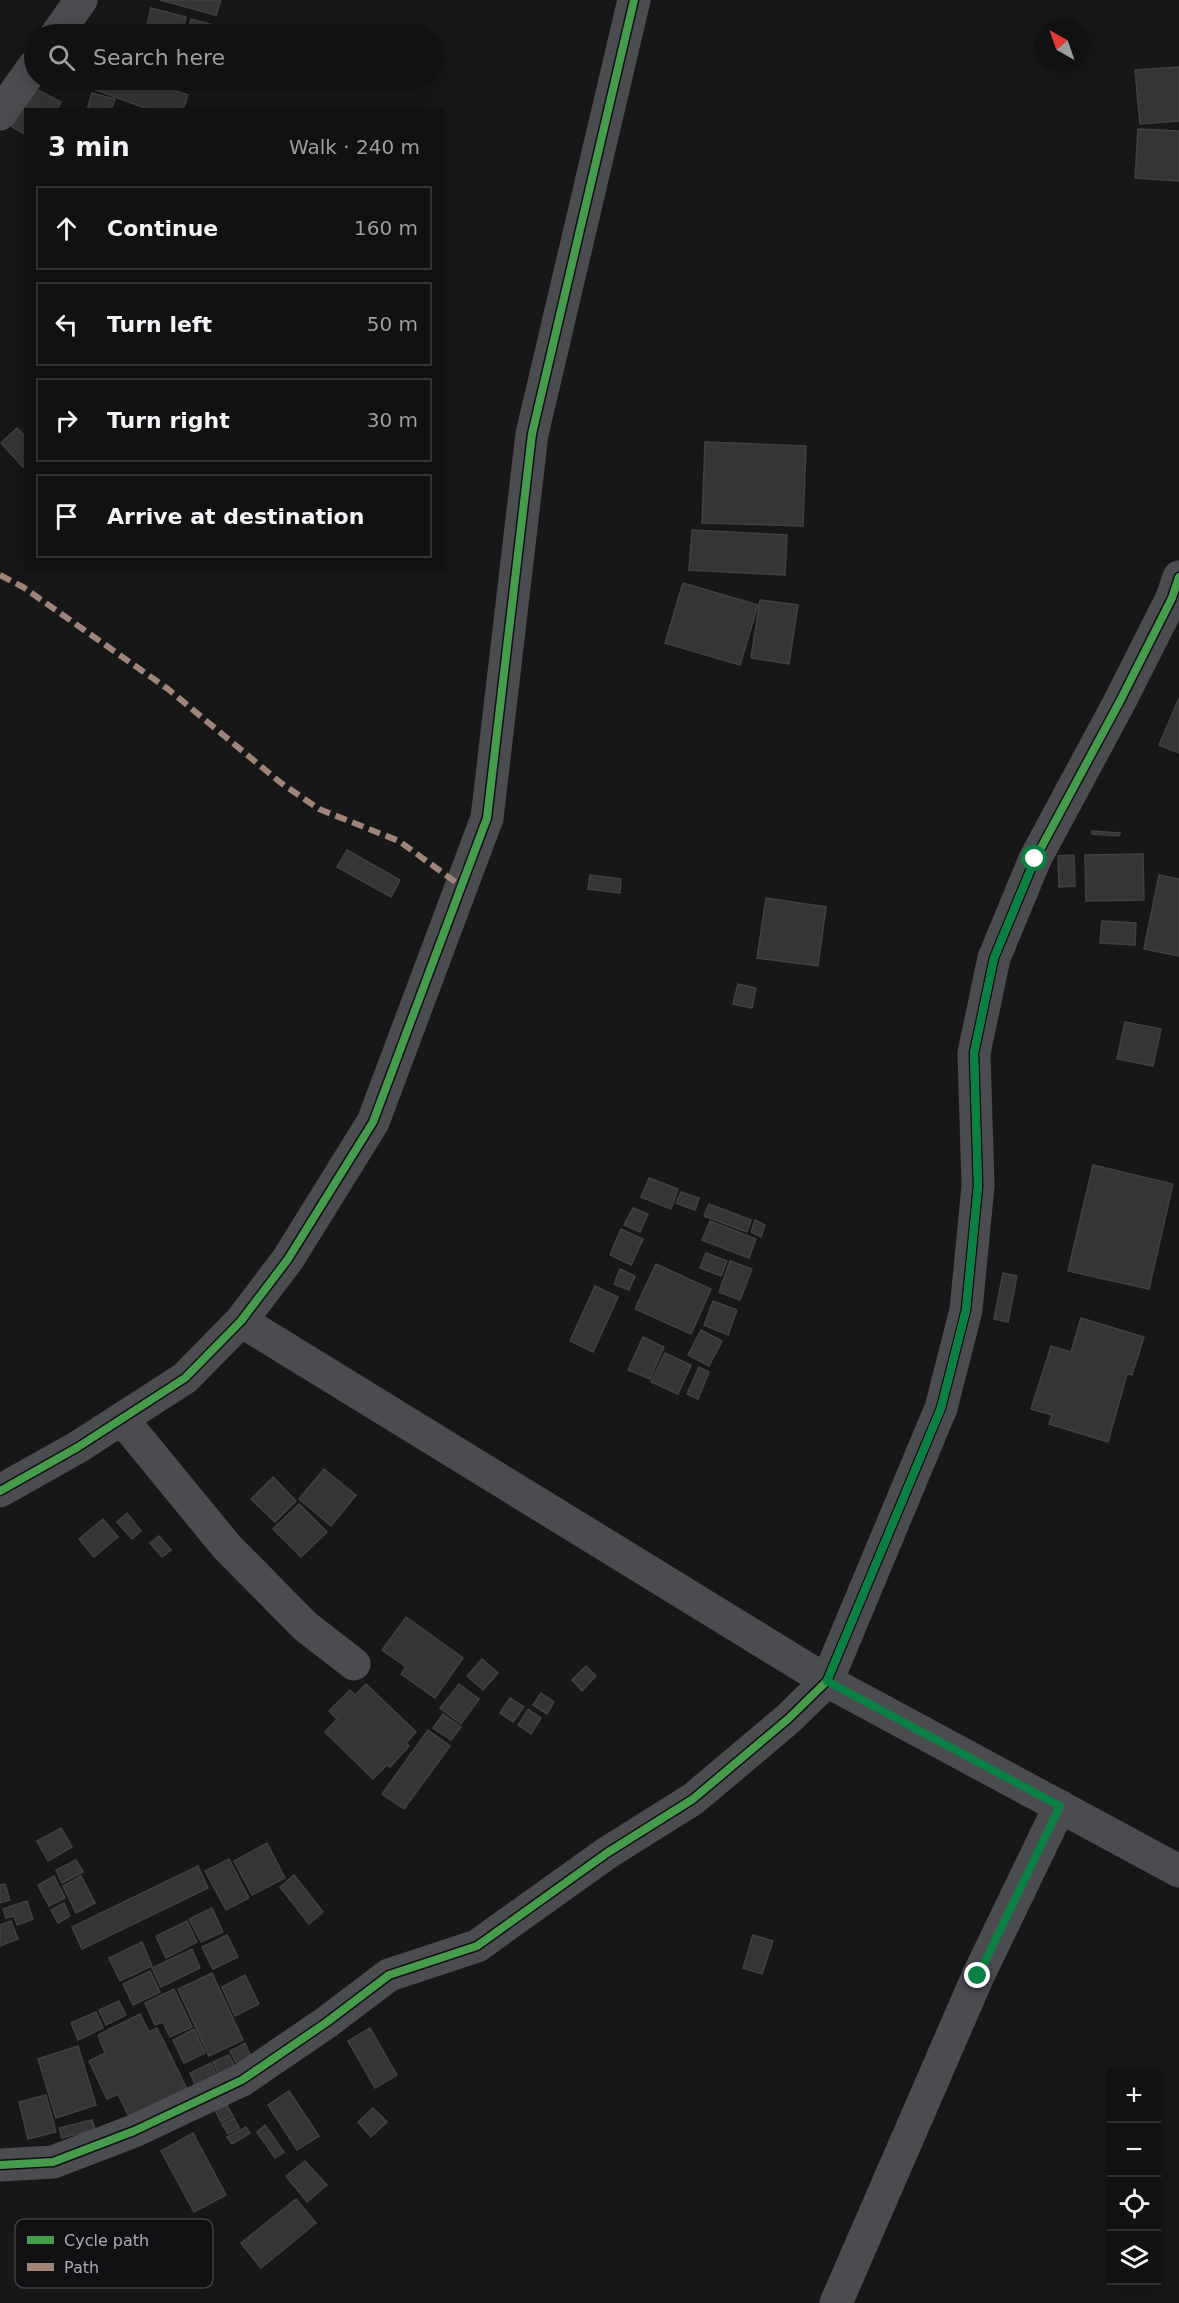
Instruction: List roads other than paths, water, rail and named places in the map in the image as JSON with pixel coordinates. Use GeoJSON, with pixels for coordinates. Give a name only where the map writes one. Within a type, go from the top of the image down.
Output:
{"type":"FeatureCollection","features":[{"type":"Feature","properties":{"kind":"street"},"geometry":{"type":"LineString","coordinates":[[64,24],[81,0]]}},
{"type":"Feature","properties":{"kind":"street"},"geometry":{"type":"LineString","coordinates":[[0,1491],[78,1447],[185,1378],[241,1321],[288,1259],[373,1122],[487,818],[532,434],[634,0]]}},
{"type":"Feature","properties":{"kind":"street"},"geometry":{"type":"LineString","coordinates":[[0,114],[24,80]]}},
{"type":"Feature","properties":{"kind":"street"},"geometry":{"type":"LineString","coordinates":[[0,2165],[52,2162],[134,2131],[242,2080],[389,1976],[477,1946],[607,1853],[693,1799],[788,1719],[827,1681],[941,1408],[966,1310],[978,1186],[974,1053],[994,958],[1035,859],[1120,700],[1172,597],[1179,577]]}},
{"type":"Feature","properties":{"kind":"street"},"geometry":{"type":"LineString","coordinates":[[241,1321],[827,1681],[1179,1870]]}},
{"type":"Feature","properties":{"kind":"street"},"geometry":{"type":"LineString","coordinates":[[122,1419],[227,1547],[305,1626],[354,1664]]}},
{"type":"Feature","properties":{"kind":"street"},"geometry":{"type":"LineString","coordinates":[[836,2303],[978,1976],[1060,1806]]}}]}
